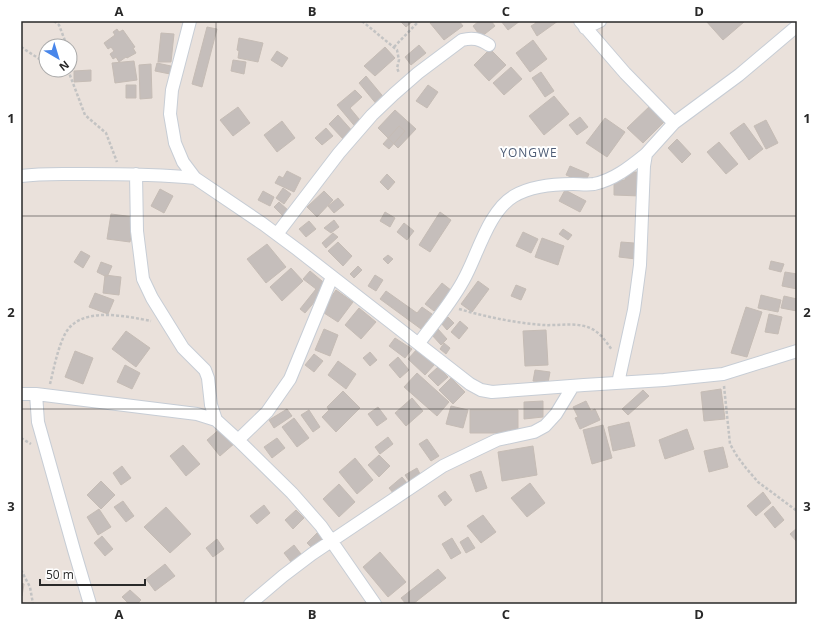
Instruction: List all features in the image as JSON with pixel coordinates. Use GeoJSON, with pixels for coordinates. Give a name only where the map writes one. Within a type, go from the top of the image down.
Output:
{"type":"FeatureCollection","features":[{"type":"Feature","properties":{"kind":"street"},"geometry":{"type":"LineString","coordinates":[[190,21],[172,90],[170,114],[174,143],[183,162],[195,178],[277,234],[470,384],[481,390],[492,392],[664,380],[723,374],[797,351]]}},
{"type":"Feature","properties":{"kind":"street"},"geometry":{"type":"LineString","coordinates":[[582,24],[600,21]]}},
{"type":"Feature","properties":{"kind":"street"},"geometry":{"type":"LineString","coordinates":[[582,24],[625,73],[674,123]]}},
{"type":"Feature","properties":{"kind":"street"},"geometry":{"type":"LineString","coordinates":[[419,343],[447,306],[464,280],[494,217],[512,196],[528,189],[546,185],[595,184],[628,169],[646,154],[674,123],[739,75],[797,26]]}},
{"type":"Feature","properties":{"kind":"street"},"geometry":{"type":"LineString","coordinates":[[277,234],[339,153],[372,115],[404,85],[462,40],[470,38],[481,39],[489,45]]}},
{"type":"Feature","properties":{"kind":"street"},"geometry":{"type":"LineString","coordinates":[[618,383],[634,310],[640,265],[644,166],[646,154]]}},
{"type":"Feature","properties":{"kind":"street"},"geometry":{"type":"LineString","coordinates":[[21,176],[41,174],[136,174],[169,175],[195,178]]}},
{"type":"Feature","properties":{"kind":"street"},"geometry":{"type":"LineString","coordinates":[[136,174],[137,231],[143,279],[152,298],[183,348],[205,370],[208,378],[211,405],[216,420]]}},
{"type":"Feature","properties":{"kind":"street"},"geometry":{"type":"LineString","coordinates":[[238,440],[267,412],[290,379],[332,276]]}},
{"type":"Feature","properties":{"kind":"street"},"geometry":{"type":"LineString","coordinates":[[250,604],[312,554],[360,520],[443,466],[497,440],[534,432],[545,426],[556,414],[573,386]]}},
{"type":"Feature","properties":{"kind":"street"},"geometry":{"type":"LineString","coordinates":[[21,394],[41,395],[197,414],[216,420],[292,493],[321,526],[375,604]]}},
{"type":"Feature","properties":{"kind":"street"},"geometry":{"type":"LineString","coordinates":[[41,395],[38,422],[90,604]]}},
{"type":"Feature","properties":{"kind":"path"},"geometry":{"type":"LineString","coordinates":[[54,21],[59,25],[64,38]]}},
{"type":"Feature","properties":{"kind":"path"},"geometry":{"type":"LineString","coordinates":[[362,21],[372,28],[383,40],[397,50],[399,60],[397,69],[404,85]]}},
{"type":"Feature","properties":{"kind":"path"},"geometry":{"type":"LineString","coordinates":[[394,47],[419,21]]}},
{"type":"Feature","properties":{"kind":"path"},"geometry":{"type":"LineString","coordinates":[[21,47],[38,58]]}},
{"type":"Feature","properties":{"kind":"path"},"geometry":{"type":"LineString","coordinates":[[71,78],[85,115],[106,133],[122,174]]}},
{"type":"Feature","properties":{"kind":"path"},"geometry":{"type":"LineString","coordinates":[[447,306],[489,317],[544,325],[583,325],[601,335],[622,364]]}},
{"type":"Feature","properties":{"kind":"path"},"geometry":{"type":"LineString","coordinates":[[41,395],[64,336],[77,321],[84,317],[129,317],[168,325]]}},
{"type":"Feature","properties":{"kind":"path"},"geometry":{"type":"LineString","coordinates":[[723,374],[730,444],[746,468],[758,482],[797,512]]}},
{"type":"Feature","properties":{"kind":"path"},"geometry":{"type":"LineString","coordinates":[[21,570],[30,586],[33,604]]}},
{"type":"Feature","properties":{"kind":"building"},"geometry":{"type":"Polygon","coordinates":[[[400,21],[413,21],[406,27],[400,21]]]}},
{"type":"Feature","properties":{"kind":"building"},"geometry":{"type":"Polygon","coordinates":[[[432,21],[459,21],[463,26],[444,40],[430,23],[432,21]]]}},
{"type":"Feature","properties":{"kind":"building"},"geometry":{"type":"Polygon","coordinates":[[[479,21],[491,21],[495,26],[481,37],[473,26],[479,21]]]}},
{"type":"Feature","properties":{"kind":"building"},"geometry":{"type":"Polygon","coordinates":[[[501,21],[520,21],[508,30],[501,21]]]}},
{"type":"Feature","properties":{"kind":"building"},"geometry":{"type":"Polygon","coordinates":[[[535,21],[558,21],[537,36],[531,26],[536,23],[535,21]]]}},
{"type":"Feature","properties":{"kind":"building"},"geometry":{"type":"Polygon","coordinates":[[[706,21],[743,21],[744,22],[723,40],[706,21]]]}},
{"type":"Feature","properties":{"kind":"building"},"geometry":{"type":"Polygon","coordinates":[[[207,27],[217,29],[202,87],[192,84],[207,27]]]}},
{"type":"Feature","properties":{"kind":"building"},"geometry":{"type":"Polygon","coordinates":[[[117,29],[119,32],[123,30],[135,47],[133,48],[136,53],[119,62],[116,57],[113,59],[110,54],[114,51],[111,47],[108,49],[104,43],[115,35],[113,32],[117,29]]]}},
{"type":"Feature","properties":{"kind":"building"},"geometry":{"type":"Polygon","coordinates":[[[161,33],[174,34],[171,62],[158,62],[161,33]]]}},
{"type":"Feature","properties":{"kind":"building"},"geometry":{"type":"Polygon","coordinates":[[[239,38],[263,43],[258,62],[238,58],[239,51],[237,50],[239,38]]]}},
{"type":"Feature","properties":{"kind":"building"},"geometry":{"type":"Polygon","coordinates":[[[533,40],[547,59],[530,72],[516,53],[533,40]]]}},
{"type":"Feature","properties":{"kind":"building"},"geometry":{"type":"Polygon","coordinates":[[[419,45],[426,53],[411,65],[405,57],[419,45]]]}},
{"type":"Feature","properties":{"kind":"building"},"geometry":{"type":"Polygon","coordinates":[[[385,47],[395,58],[375,76],[364,66],[385,47]]]}},
{"type":"Feature","properties":{"kind":"building"},"geometry":{"type":"Polygon","coordinates":[[[490,49],[506,65],[489,81],[474,65],[490,49]]]}},
{"type":"Feature","properties":{"kind":"building"},"geometry":{"type":"Polygon","coordinates":[[[277,51],[288,58],[282,67],[271,60],[277,51]]]}},
{"type":"Feature","properties":{"kind":"building"},"geometry":{"type":"Polygon","coordinates":[[[233,60],[246,62],[244,74],[231,71],[233,60]]]}},
{"type":"Feature","properties":{"kind":"building"},"geometry":{"type":"Polygon","coordinates":[[[134,61],[137,80],[115,83],[112,63],[134,61]]]}},
{"type":"Feature","properties":{"kind":"building"},"geometry":{"type":"Polygon","coordinates":[[[157,63],[171,66],[170,74],[155,71],[157,63]]]}},
{"type":"Feature","properties":{"kind":"building"},"geometry":{"type":"Polygon","coordinates":[[[151,64],[152,98],[140,99],[139,65],[151,64]]]}},
{"type":"Feature","properties":{"kind":"building"},"geometry":{"type":"Polygon","coordinates":[[[511,67],[522,79],[504,95],[493,83],[511,67]]]}},
{"type":"Feature","properties":{"kind":"building"},"geometry":{"type":"Polygon","coordinates":[[[91,70],[91,81],[74,82],[74,78],[78,78],[78,71],[91,70]]]}},
{"type":"Feature","properties":{"kind":"building"},"geometry":{"type":"Polygon","coordinates":[[[541,72],[554,91],[545,97],[532,78],[541,72]]]}},
{"type":"Feature","properties":{"kind":"building"},"geometry":{"type":"Polygon","coordinates":[[[366,76],[386,100],[378,106],[359,83],[366,76]]]}},
{"type":"Feature","properties":{"kind":"building"},"geometry":{"type":"Polygon","coordinates":[[[126,85],[136,85],[136,98],[126,98],[126,85]]]}},
{"type":"Feature","properties":{"kind":"building"},"geometry":{"type":"Polygon","coordinates":[[[428,85],[438,92],[427,108],[416,101],[428,85]]]}},
{"type":"Feature","properties":{"kind":"building"},"geometry":{"type":"Polygon","coordinates":[[[355,90],[362,97],[350,108],[364,125],[358,130],[337,105],[355,90]]]}},
{"type":"Feature","properties":{"kind":"building"},"geometry":{"type":"Polygon","coordinates":[[[554,96],[569,114],[544,135],[529,116],[554,96]]]}},
{"type":"Feature","properties":{"kind":"building"},"geometry":{"type":"Polygon","coordinates":[[[652,104],[667,119],[643,143],[627,128],[652,104]]]}},
{"type":"Feature","properties":{"kind":"building"},"geometry":{"type":"Polygon","coordinates":[[[238,107],[250,123],[233,136],[220,120],[238,107]]]}},
{"type":"Feature","properties":{"kind":"building"},"geometry":{"type":"Polygon","coordinates":[[[395,110],[416,129],[398,148],[378,128],[395,110]]]}},
{"type":"Feature","properties":{"kind":"building"},"geometry":{"type":"Polygon","coordinates":[[[338,115],[354,133],[345,141],[329,124],[338,115]]]}},
{"type":"Feature","properties":{"kind":"building"},"geometry":{"type":"Polygon","coordinates":[[[580,117],[588,127],[577,135],[569,125],[580,117]]]}},
{"type":"Feature","properties":{"kind":"building"},"geometry":{"type":"Polygon","coordinates":[[[605,118],[625,132],[607,157],[586,143],[605,118]]]}},
{"type":"Feature","properties":{"kind":"building"},"geometry":{"type":"Polygon","coordinates":[[[766,120],[778,143],[766,149],[754,126],[766,120]]]}},
{"type":"Feature","properties":{"kind":"building"},"geometry":{"type":"Polygon","coordinates":[[[282,121],[295,138],[277,152],[264,135],[282,121]]]}},
{"type":"Feature","properties":{"kind":"building"},"geometry":{"type":"Polygon","coordinates":[[[744,123],[763,149],[749,160],[730,133],[744,123]]]}},
{"type":"Feature","properties":{"kind":"building"},"geometry":{"type":"Polygon","coordinates":[[[399,126],[405,131],[389,149],[383,144],[399,126]]]}},
{"type":"Feature","properties":{"kind":"building"},"geometry":{"type":"Polygon","coordinates":[[[326,128],[333,136],[322,145],[315,138],[326,128]]]}},
{"type":"Feature","properties":{"kind":"building"},"geometry":{"type":"Polygon","coordinates":[[[677,139],[691,154],[682,163],[668,148],[677,139]]]}},
{"type":"Feature","properties":{"kind":"building"},"geometry":{"type":"Polygon","coordinates":[[[719,142],[738,164],[726,174],[707,152],[719,142]]]}},
{"type":"Feature","properties":{"kind":"building"},"geometry":{"type":"Polygon","coordinates":[[[570,166],[589,174],[585,183],[566,175],[570,166]]]}},
{"type":"Feature","properties":{"kind":"building"},"geometry":{"type":"Polygon","coordinates":[[[287,171],[301,178],[294,192],[275,183],[279,176],[283,178],[287,171]]]}},
{"type":"Feature","properties":{"kind":"building"},"geometry":{"type":"Polygon","coordinates":[[[626,172],[641,172],[640,196],[614,195],[614,180],[625,180],[626,172]]]}},
{"type":"Feature","properties":{"kind":"building"},"geometry":{"type":"Polygon","coordinates":[[[387,174],[395,182],[388,190],[380,182],[387,174]]]}},
{"type":"Feature","properties":{"kind":"building"},"geometry":{"type":"Polygon","coordinates":[[[283,188],[291,194],[284,204],[276,198],[283,188]]]}},
{"type":"Feature","properties":{"kind":"building"},"geometry":{"type":"Polygon","coordinates":[[[160,189],[173,196],[164,213],[151,206],[160,189]]]}},
{"type":"Feature","properties":{"kind":"building"},"geometry":{"type":"Polygon","coordinates":[[[565,190],[586,201],[580,212],[559,201],[565,190]]]}},
{"type":"Feature","properties":{"kind":"building"},"geometry":{"type":"Polygon","coordinates":[[[263,191],[274,197],[270,206],[258,200],[263,191]]]}},
{"type":"Feature","properties":{"kind":"building"},"geometry":{"type":"Polygon","coordinates":[[[324,191],[333,200],[317,217],[307,207],[324,191]]]}},
{"type":"Feature","properties":{"kind":"building"},"geometry":{"type":"Polygon","coordinates":[[[338,198],[344,205],[334,213],[328,206],[338,198]]]}},
{"type":"Feature","properties":{"kind":"building"},"geometry":{"type":"Polygon","coordinates":[[[279,202],[289,211],[284,217],[274,207],[279,202]]]}},
{"type":"Feature","properties":{"kind":"building"},"geometry":{"type":"Polygon","coordinates":[[[385,212],[395,218],[390,227],[380,221],[385,212]]]}},
{"type":"Feature","properties":{"kind":"building"},"geometry":{"type":"Polygon","coordinates":[[[440,212],[451,220],[430,252],[419,245],[440,212]]]}},
{"type":"Feature","properties":{"kind":"building"},"geometry":{"type":"Polygon","coordinates":[[[111,214],[134,217],[130,242],[107,239],[111,214]]]}},
{"type":"Feature","properties":{"kind":"building"},"geometry":{"type":"Polygon","coordinates":[[[334,220],[339,227],[331,233],[324,228],[334,220]]]}},
{"type":"Feature","properties":{"kind":"building"},"geometry":{"type":"Polygon","coordinates":[[[309,221],[316,229],[306,237],[299,229],[309,221]]]}},
{"type":"Feature","properties":{"kind":"building"},"geometry":{"type":"Polygon","coordinates":[[[404,223],[414,231],[407,240],[397,232],[404,223]]]}},
{"type":"Feature","properties":{"kind":"building"},"geometry":{"type":"Polygon","coordinates":[[[563,229],[572,235],[568,240],[559,234],[563,229]]]}},
{"type":"Feature","properties":{"kind":"building"},"geometry":{"type":"Polygon","coordinates":[[[523,232],[538,239],[531,253],[516,246],[523,232]]]}},
{"type":"Feature","properties":{"kind":"building"},"geometry":{"type":"Polygon","coordinates":[[[333,233],[338,237],[326,248],[322,243],[333,233]]]}},
{"type":"Feature","properties":{"kind":"building"},"geometry":{"type":"Polygon","coordinates":[[[542,238],[564,246],[558,265],[535,257],[542,238]]]}},
{"type":"Feature","properties":{"kind":"building"},"geometry":{"type":"Polygon","coordinates":[[[338,242],[352,256],[343,266],[328,251],[338,242]]]}},
{"type":"Feature","properties":{"kind":"building"},"geometry":{"type":"Polygon","coordinates":[[[621,242],[634,243],[634,249],[637,250],[636,259],[619,257],[621,242]]]}},
{"type":"Feature","properties":{"kind":"building"},"geometry":{"type":"Polygon","coordinates":[[[267,244],[286,267],[266,283],[247,259],[267,244]]]}},
{"type":"Feature","properties":{"kind":"building"},"geometry":{"type":"Polygon","coordinates":[[[81,251],[90,256],[83,268],[74,262],[81,251]]]}},
{"type":"Feature","properties":{"kind":"building"},"geometry":{"type":"Polygon","coordinates":[[[388,255],[393,259],[388,264],[383,259],[388,255]]]}},
{"type":"Feature","properties":{"kind":"building"},"geometry":{"type":"Polygon","coordinates":[[[771,261],[784,264],[781,272],[769,269],[771,261]]]}},
{"type":"Feature","properties":{"kind":"building"},"geometry":{"type":"Polygon","coordinates":[[[101,262],[112,266],[107,277],[97,272],[101,262]]]}},
{"type":"Feature","properties":{"kind":"building"},"geometry":{"type":"Polygon","coordinates":[[[358,266],[362,270],[354,278],[350,274],[358,266]]]}},
{"type":"Feature","properties":{"kind":"building"},"geometry":{"type":"Polygon","coordinates":[[[291,268],[303,281],[282,301],[270,287],[291,268]]]}},
{"type":"Feature","properties":{"kind":"building"},"geometry":{"type":"Polygon","coordinates":[[[310,271],[328,286],[305,313],[300,309],[316,289],[303,279],[310,271]]]}},
{"type":"Feature","properties":{"kind":"building"},"geometry":{"type":"Polygon","coordinates":[[[785,272],[797,274],[797,289],[782,286],[785,272]]]}},
{"type":"Feature","properties":{"kind":"building"},"geometry":{"type":"Polygon","coordinates":[[[105,275],[121,277],[119,295],[103,293],[105,275]]]}},
{"type":"Feature","properties":{"kind":"building"},"geometry":{"type":"Polygon","coordinates":[[[375,275],[383,280],[376,291],[368,286],[375,275]]]}},
{"type":"Feature","properties":{"kind":"building"},"geometry":{"type":"Polygon","coordinates":[[[478,281],[489,289],[472,312],[461,304],[478,281]]]}},
{"type":"Feature","properties":{"kind":"building"},"geometry":{"type":"Polygon","coordinates":[[[442,283],[452,291],[434,311],[425,304],[442,283]]]}},
{"type":"Feature","properties":{"kind":"building"},"geometry":{"type":"Polygon","coordinates":[[[516,285],[526,289],[521,300],[511,296],[516,285]]]}},
{"type":"Feature","properties":{"kind":"building"},"geometry":{"type":"Polygon","coordinates":[[[336,290],[353,302],[338,322],[321,311],[336,290]]]}},
{"type":"Feature","properties":{"kind":"building"},"geometry":{"type":"Polygon","coordinates":[[[386,291],[417,313],[422,307],[432,314],[421,329],[380,299],[386,291]]]}},
{"type":"Feature","properties":{"kind":"building"},"geometry":{"type":"Polygon","coordinates":[[[95,293],[114,300],[108,314],[89,307],[95,293]]]}},
{"type":"Feature","properties":{"kind":"building"},"geometry":{"type":"Polygon","coordinates":[[[761,295],[781,300],[778,312],[758,308],[761,295]]]}},
{"type":"Feature","properties":{"kind":"building"},"geometry":{"type":"Polygon","coordinates":[[[784,296],[797,299],[797,311],[781,308],[784,296]]]}},
{"type":"Feature","properties":{"kind":"building"},"geometry":{"type":"Polygon","coordinates":[[[746,307],[762,312],[747,357],[731,353],[746,307]]]}},
{"type":"Feature","properties":{"kind":"building"},"geometry":{"type":"Polygon","coordinates":[[[359,308],[376,322],[361,339],[345,325],[359,308]]]}},
{"type":"Feature","properties":{"kind":"building"},"geometry":{"type":"Polygon","coordinates":[[[769,314],[782,317],[778,334],[765,332],[769,314]]]}},
{"type":"Feature","properties":{"kind":"building"},"geometry":{"type":"Polygon","coordinates":[[[448,317],[454,323],[447,330],[441,323],[448,317]]]}},
{"type":"Feature","properties":{"kind":"building"},"geometry":{"type":"Polygon","coordinates":[[[460,321],[468,328],[459,339],[451,332],[460,321]]]}},
{"type":"Feature","properties":{"kind":"building"},"geometry":{"type":"Polygon","coordinates":[[[437,328],[447,339],[441,345],[431,334],[437,328]]]}},
{"type":"Feature","properties":{"kind":"building"},"geometry":{"type":"Polygon","coordinates":[[[324,329],[338,335],[330,356],[315,350],[324,329]]]}},
{"type":"Feature","properties":{"kind":"building"},"geometry":{"type":"Polygon","coordinates":[[[546,330],[548,365],[525,366],[523,331],[546,330]]]}},
{"type":"Feature","properties":{"kind":"building"},"geometry":{"type":"Polygon","coordinates":[[[126,331],[150,348],[136,367],[112,349],[126,331]]]}},
{"type":"Feature","properties":{"kind":"building"},"geometry":{"type":"Polygon","coordinates":[[[395,338],[412,349],[405,358],[389,346],[395,338]]]}},
{"type":"Feature","properties":{"kind":"building"},"geometry":{"type":"Polygon","coordinates":[[[444,343],[450,348],[446,354],[440,349],[444,343]]]}},
{"type":"Feature","properties":{"kind":"building"},"geometry":{"type":"Polygon","coordinates":[[[418,348],[435,364],[425,375],[408,359],[418,348]]]}},
{"type":"Feature","properties":{"kind":"building"},"geometry":{"type":"Polygon","coordinates":[[[75,351],[93,358],[83,384],[65,377],[75,351]]]}},
{"type":"Feature","properties":{"kind":"building"},"geometry":{"type":"Polygon","coordinates":[[[370,352],[377,360],[370,366],[363,358],[370,352]]]}},
{"type":"Feature","properties":{"kind":"building"},"geometry":{"type":"Polygon","coordinates":[[[314,354],[323,361],[314,372],[305,365],[314,354]]]}},
{"type":"Feature","properties":{"kind":"building"},"geometry":{"type":"Polygon","coordinates":[[[398,357],[409,370],[400,378],[389,365],[398,357]]]}},
{"type":"Feature","properties":{"kind":"building"},"geometry":{"type":"Polygon","coordinates":[[[338,361],[356,374],[346,389],[328,375],[338,361]]]}},
{"type":"Feature","properties":{"kind":"building"},"geometry":{"type":"Polygon","coordinates":[[[125,365],[140,373],[132,389],[117,382],[125,365]]]}},
{"type":"Feature","properties":{"kind":"building"},"geometry":{"type":"Polygon","coordinates":[[[438,367],[448,377],[438,386],[428,376],[438,367]]]}},
{"type":"Feature","properties":{"kind":"building"},"geometry":{"type":"Polygon","coordinates":[[[535,370],[550,372],[548,383],[533,381],[535,370]]]}},
{"type":"Feature","properties":{"kind":"building"},"geometry":{"type":"Polygon","coordinates":[[[417,373],[449,402],[437,416],[404,387],[417,373]]]}},
{"type":"Feature","properties":{"kind":"building"},"geometry":{"type":"Polygon","coordinates":[[[451,378],[465,392],[453,404],[439,390],[451,378]]]}},
{"type":"Feature","properties":{"kind":"building"},"geometry":{"type":"Polygon","coordinates":[[[721,389],[725,419],[704,421],[701,392],[721,389]]]}},
{"type":"Feature","properties":{"kind":"building"},"geometry":{"type":"Polygon","coordinates":[[[643,390],[649,396],[628,415],[622,409],[643,390]]]}},
{"type":"Feature","properties":{"kind":"building"},"geometry":{"type":"Polygon","coordinates":[[[343,391],[360,408],[336,432],[322,417],[329,410],[327,407],[343,391]]]}},
{"type":"Feature","properties":{"kind":"building"},"geometry":{"type":"Polygon","coordinates":[[[412,398],[423,411],[406,426],[395,413],[412,398]]]}},
{"type":"Feature","properties":{"kind":"building"},"geometry":{"type":"Polygon","coordinates":[[[543,401],[543,417],[524,419],[524,402],[543,401]]]}},
{"type":"Feature","properties":{"kind":"building"},"geometry":{"type":"Polygon","coordinates":[[[586,401],[591,411],[595,409],[600,420],[580,429],[575,418],[578,417],[573,407],[586,401]]]}},
{"type":"Feature","properties":{"kind":"building"},"geometry":{"type":"Polygon","coordinates":[[[451,406],[468,410],[463,428],[446,424],[451,406]]]}},
{"type":"Feature","properties":{"kind":"building"},"geometry":{"type":"Polygon","coordinates":[[[378,407],[387,419],[377,426],[368,414],[378,407]]]}},
{"type":"Feature","properties":{"kind":"building"},"geometry":{"type":"Polygon","coordinates":[[[287,409],[292,416],[274,428],[269,420],[287,409]]]}},
{"type":"Feature","properties":{"kind":"building"},"geometry":{"type":"Polygon","coordinates":[[[309,410],[320,427],[313,432],[301,415],[309,410]]]}},
{"type":"Feature","properties":{"kind":"building"},"geometry":{"type":"Polygon","coordinates":[[[470,410],[518,410],[518,433],[470,433],[470,410]]]}},
{"type":"Feature","properties":{"kind":"building"},"geometry":{"type":"Polygon","coordinates":[[[294,418],[309,438],[297,447],[282,427],[294,418]]]}},
{"type":"Feature","properties":{"kind":"building"},"geometry":{"type":"Polygon","coordinates":[[[629,422],[635,446],[613,451],[608,427],[629,422]]]}},
{"type":"Feature","properties":{"kind":"building"},"geometry":{"type":"Polygon","coordinates":[[[603,425],[612,458],[592,464],[583,430],[603,425]]]}},
{"type":"Feature","properties":{"kind":"building"},"geometry":{"type":"Polygon","coordinates":[[[221,428],[235,443],[220,456],[207,440],[221,428]]]}},
{"type":"Feature","properties":{"kind":"building"},"geometry":{"type":"Polygon","coordinates":[[[687,429],[694,449],[665,459],[659,440],[687,429]]]}},
{"type":"Feature","properties":{"kind":"building"},"geometry":{"type":"Polygon","coordinates":[[[388,437],[393,444],[380,454],[375,447],[388,437]]]}},
{"type":"Feature","properties":{"kind":"building"},"geometry":{"type":"Polygon","coordinates":[[[277,438],[285,448],[272,458],[264,447],[277,438]]]}},
{"type":"Feature","properties":{"kind":"building"},"geometry":{"type":"Polygon","coordinates":[[[427,439],[439,456],[431,461],[419,444],[427,439]]]}},
{"type":"Feature","properties":{"kind":"building"},"geometry":{"type":"Polygon","coordinates":[[[183,445],[200,464],[186,476],[170,456],[183,445]]]}},
{"type":"Feature","properties":{"kind":"building"},"geometry":{"type":"Polygon","coordinates":[[[533,446],[537,475],[502,481],[498,452],[533,446]]]}},
{"type":"Feature","properties":{"kind":"building"},"geometry":{"type":"Polygon","coordinates":[[[723,447],[728,467],[709,472],[704,451],[723,447]]]}},
{"type":"Feature","properties":{"kind":"building"},"geometry":{"type":"Polygon","coordinates":[[[379,455],[390,466],[379,477],[368,465],[379,455]]]}},
{"type":"Feature","properties":{"kind":"building"},"geometry":{"type":"Polygon","coordinates":[[[355,458],[373,480],[357,494],[339,472],[355,458]]]}},
{"type":"Feature","properties":{"kind":"building"},"geometry":{"type":"Polygon","coordinates":[[[122,466],[131,478],[121,485],[113,473],[122,466]]]}},
{"type":"Feature","properties":{"kind":"building"},"geometry":{"type":"Polygon","coordinates":[[[417,468],[420,474],[409,481],[405,475],[417,468]]]}},
{"type":"Feature","properties":{"kind":"building"},"geometry":{"type":"Polygon","coordinates":[[[481,471],[487,488],[476,492],[470,475],[481,471]]]}},
{"type":"Feature","properties":{"kind":"building"},"geometry":{"type":"Polygon","coordinates":[[[402,477],[407,483],[394,494],[389,488],[402,477]]]}},
{"type":"Feature","properties":{"kind":"building"},"geometry":{"type":"Polygon","coordinates":[[[101,481],[115,495],[101,509],[87,495],[101,481]]]}},
{"type":"Feature","properties":{"kind":"building"},"geometry":{"type":"Polygon","coordinates":[[[530,483],[545,503],[527,517],[511,498],[530,483]]]}},
{"type":"Feature","properties":{"kind":"building"},"geometry":{"type":"Polygon","coordinates":[[[339,484],[355,502],[339,517],[323,499],[339,484]]]}},
{"type":"Feature","properties":{"kind":"building"},"geometry":{"type":"Polygon","coordinates":[[[445,491],[452,500],[445,506],[438,496],[445,491]]]}},
{"type":"Feature","properties":{"kind":"building"},"geometry":{"type":"Polygon","coordinates":[[[763,492],[771,503],[756,516],[747,506],[763,492]]]}},
{"type":"Feature","properties":{"kind":"building"},"geometry":{"type":"Polygon","coordinates":[[[123,501],[134,516],[126,522],[114,507],[123,501]]]}},
{"type":"Feature","properties":{"kind":"building"},"geometry":{"type":"Polygon","coordinates":[[[264,505],[270,513],[257,524],[250,516],[264,505]]]}},
{"type":"Feature","properties":{"kind":"building"},"geometry":{"type":"Polygon","coordinates":[[[773,506],[784,520],[775,528],[764,514],[773,506]]]}},
{"type":"Feature","properties":{"kind":"building"},"geometry":{"type":"Polygon","coordinates":[[[166,507],[191,534],[170,553],[144,527],[166,507]]]}},
{"type":"Feature","properties":{"kind":"building"},"geometry":{"type":"Polygon","coordinates":[[[99,509],[111,527],[98,535],[87,517],[99,509]]]}},
{"type":"Feature","properties":{"kind":"building"},"geometry":{"type":"Polygon","coordinates":[[[296,510],[304,518],[293,529],[285,520],[296,510]]]}},
{"type":"Feature","properties":{"kind":"building"},"geometry":{"type":"Polygon","coordinates":[[[483,515],[496,532],[481,543],[467,526],[483,515]]]}},
{"type":"Feature","properties":{"kind":"building"},"geometry":{"type":"Polygon","coordinates":[[[797,528],[797,542],[790,534],[797,528]]]}},
{"type":"Feature","properties":{"kind":"building"},"geometry":{"type":"Polygon","coordinates":[[[317,533],[324,539],[313,549],[307,543],[317,533]]]}},
{"type":"Feature","properties":{"kind":"building"},"geometry":{"type":"Polygon","coordinates":[[[102,536],[113,549],[105,556],[94,543],[102,536]]]}},
{"type":"Feature","properties":{"kind":"building"},"geometry":{"type":"Polygon","coordinates":[[[468,537],[475,548],[466,553],[460,542],[468,537]]]}},
{"type":"Feature","properties":{"kind":"building"},"geometry":{"type":"Polygon","coordinates":[[[452,538],[461,553],[451,559],[442,544],[452,538]]]}},
{"type":"Feature","properties":{"kind":"building"},"geometry":{"type":"Polygon","coordinates":[[[217,539],[224,549],[213,557],[206,548],[217,539]]]}},
{"type":"Feature","properties":{"kind":"building"},"geometry":{"type":"Polygon","coordinates":[[[294,545],[301,554],[291,562],[284,553],[294,545]]]}},
{"type":"Feature","properties":{"kind":"building"},"geometry":{"type":"Polygon","coordinates":[[[380,552],[406,582],[388,597],[363,567],[380,552]]]}},
{"type":"Feature","properties":{"kind":"building"},"geometry":{"type":"Polygon","coordinates":[[[165,564],[175,576],[155,591],[146,579],[165,564]]]}},
{"type":"Feature","properties":{"kind":"building"},"geometry":{"type":"Polygon","coordinates":[[[438,569],[446,578],[413,604],[406,604],[401,598],[438,569]]]}},
{"type":"Feature","properties":{"kind":"building"},"geometry":{"type":"Polygon","coordinates":[[[21,583],[24,584],[22,596],[21,596],[21,583]]]}},
{"type":"Feature","properties":{"kind":"building"},"geometry":{"type":"Polygon","coordinates":[[[130,590],[141,600],[137,604],[129,604],[122,597],[130,590]]]}},
{"type":"Feature","properties":{"kind":"district","name":"YONGWE"},"geometry":{"type":"Point","coordinates":[529,153]}}]}
